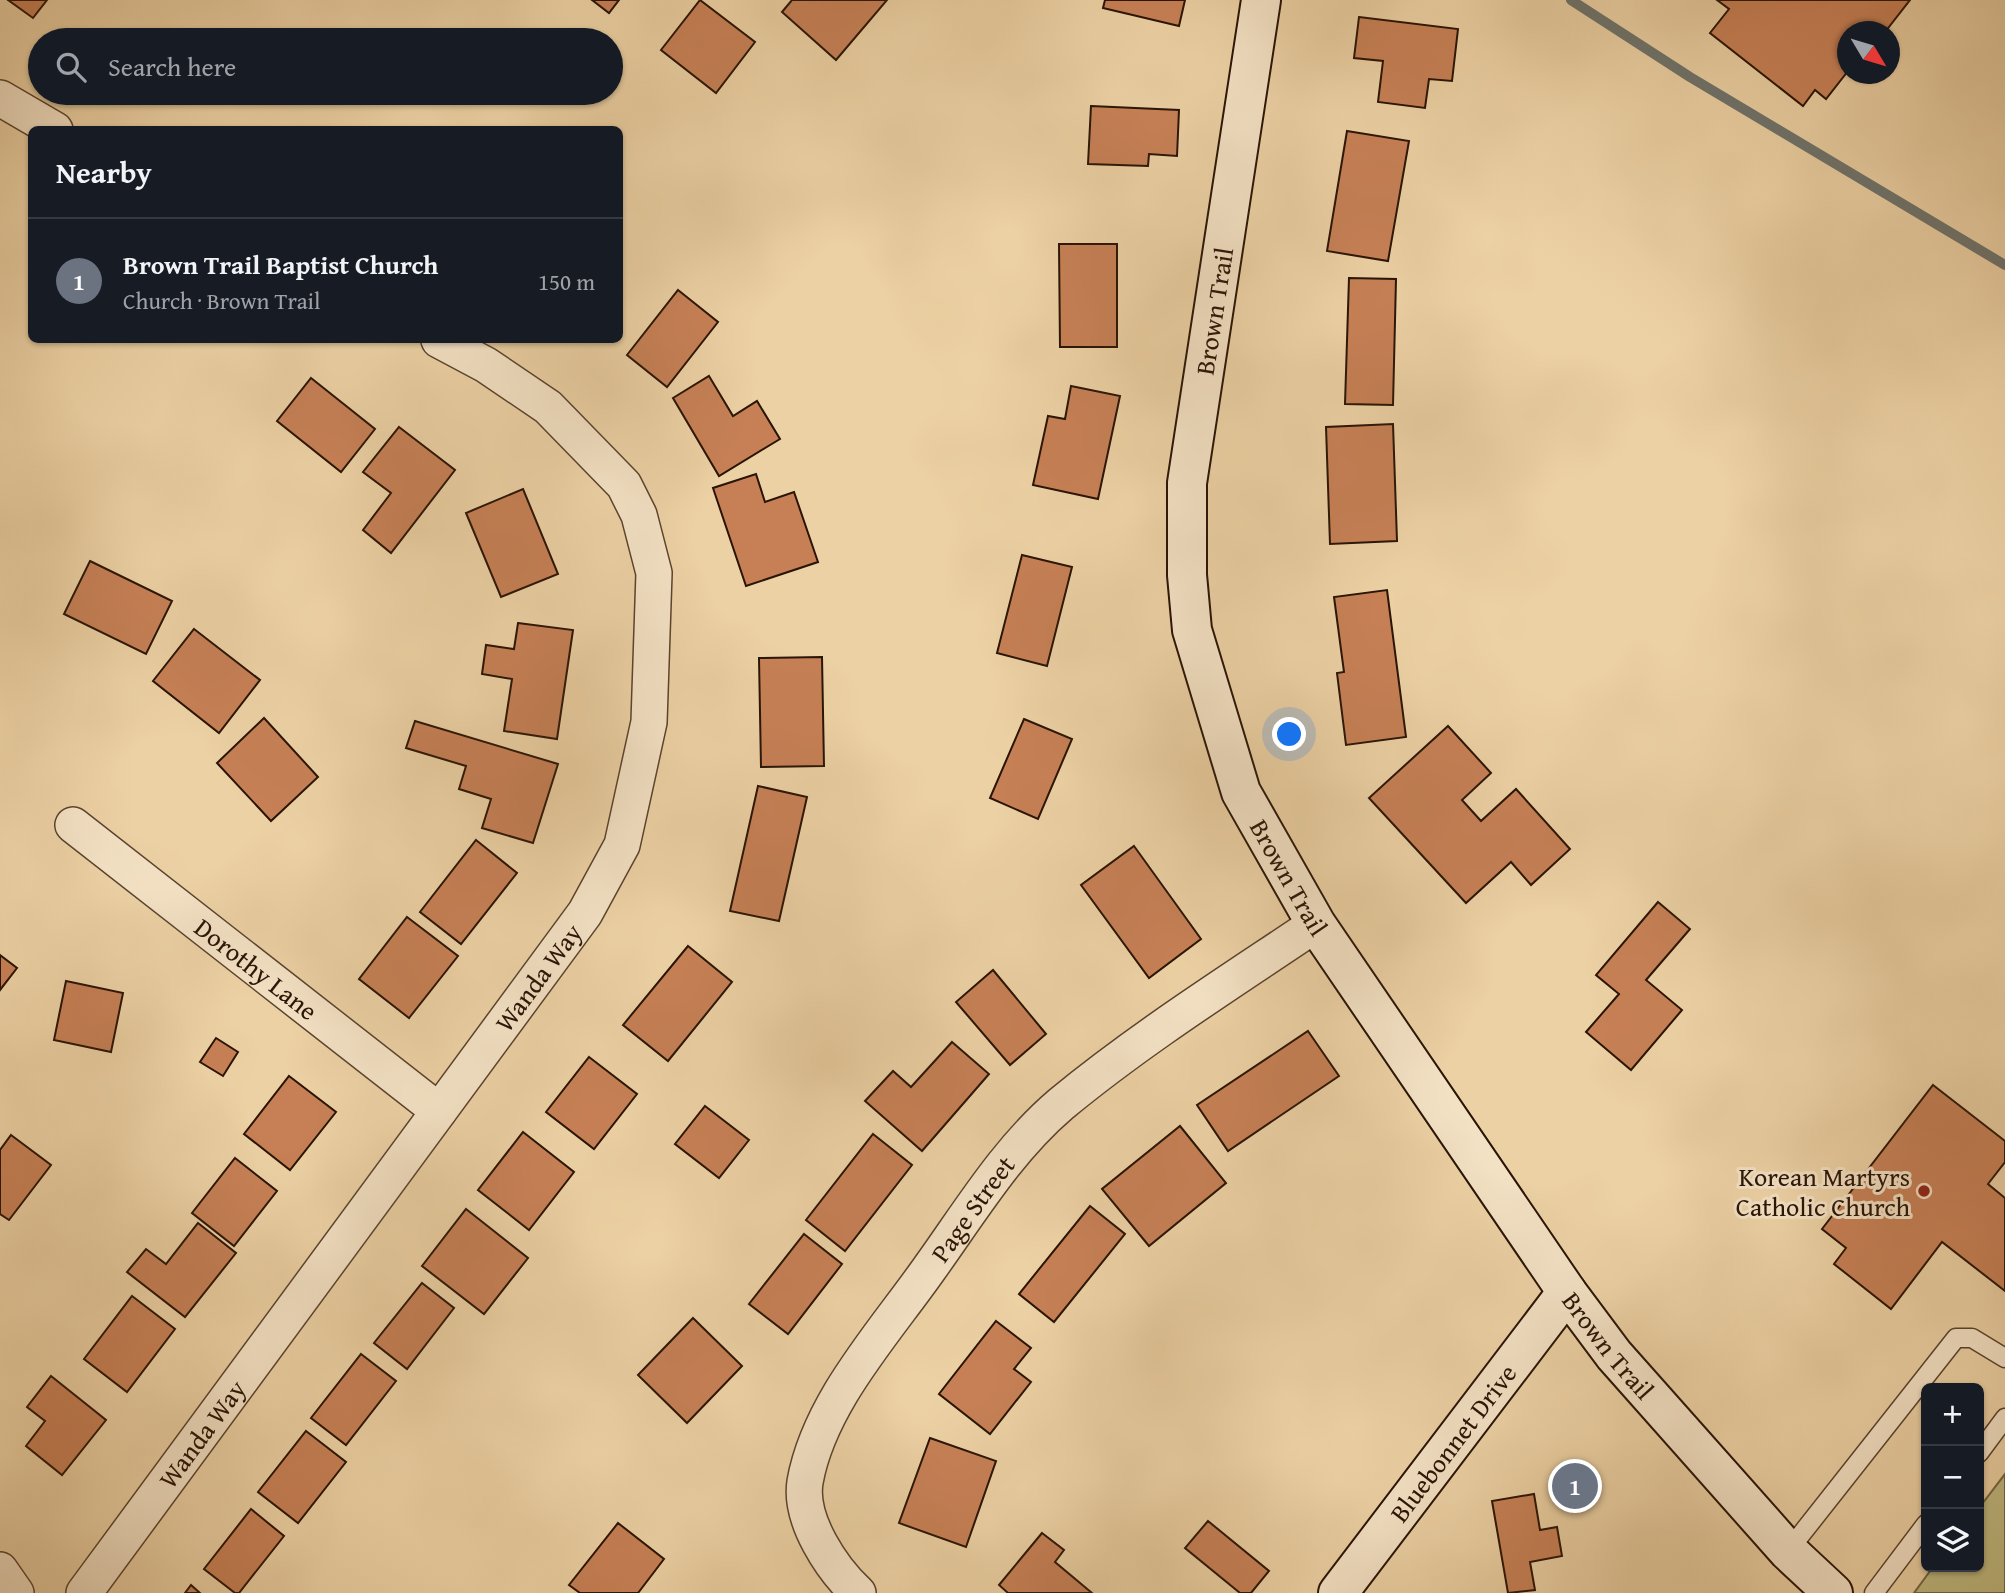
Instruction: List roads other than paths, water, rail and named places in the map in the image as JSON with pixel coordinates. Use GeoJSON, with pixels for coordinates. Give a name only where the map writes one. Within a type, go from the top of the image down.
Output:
{"type":"FeatureCollection","features":[{"type":"Feature","properties":{"kind":"main road","name":"Brown Trail"},"geometry":{"type":"LineString","coordinates":[[1261,0],[1187,483],[1187,575],[1192,630],[1241,792],[1316,924],[1567,1292],[1614,1355],[1788,1551],[1833,1593]]}},
{"type":"Feature","properties":{"kind":"main road","name":"Bluebonnet Drive"},"geometry":{"type":"LineString","coordinates":[[1338,1593],[1567,1292]]}},
{"type":"Feature","properties":{"kind":"street"},"geometry":{"type":"LineString","coordinates":[[0,98],[48,126]]}},
{"type":"Feature","properties":{"kind":"street","name":"Wanda Way"},"geometry":{"type":"LineString","coordinates":[[84,1593],[585,913],[622,845],[649,722],[654,573],[639,515],[624,485],[548,407],[486,365],[445,343]]}},
{"type":"Feature","properties":{"kind":"street","name":"Dorothy Lane"},"geometry":{"type":"LineString","coordinates":[[73,825],[439,1111]]}},
{"type":"Feature","properties":{"kind":"street","name":"Page Street"},"geometry":{"type":"LineString","coordinates":[[859,1593],[811,1530],[805,1501],[805,1482],[823,1427],[855,1374],[1010,1156],[1060,1105],[1189,1009],[1316,924]]}},
{"type":"Feature","properties":{"kind":"street"},"geometry":{"type":"LineString","coordinates":[[0,1570],[16,1593]]}},
{"type":"Feature","properties":{"kind":"lane"},"geometry":{"type":"LineString","coordinates":[[1788,1551],[1956,1338],[1972,1338],[2005,1358]]}},
{"type":"Feature","properties":{"kind":"lane"},"geometry":{"type":"LineString","coordinates":[[1984,1446],[2005,1418]]}},
{"type":"Feature","properties":{"kind":"lane"},"geometry":{"type":"LineString","coordinates":[[1874,1593],[1921,1531]]}},
{"type":"Feature","properties":{"kind":"waterway"},"geometry":{"type":"LineString","coordinates":[[1571,0],[1690,77],[2005,265]]}},
{"type":"Feature","properties":{"kind":"place","name":"Korean Martyrs Catholic Church"},"geometry":{"type":"Point","coordinates":[1924,1191]}},
{"type":"Feature","properties":{"kind":"place","name":"Brown Trail Baptist Church"},"geometry":{"type":"Point","coordinates":[1575,1486]}}]}
